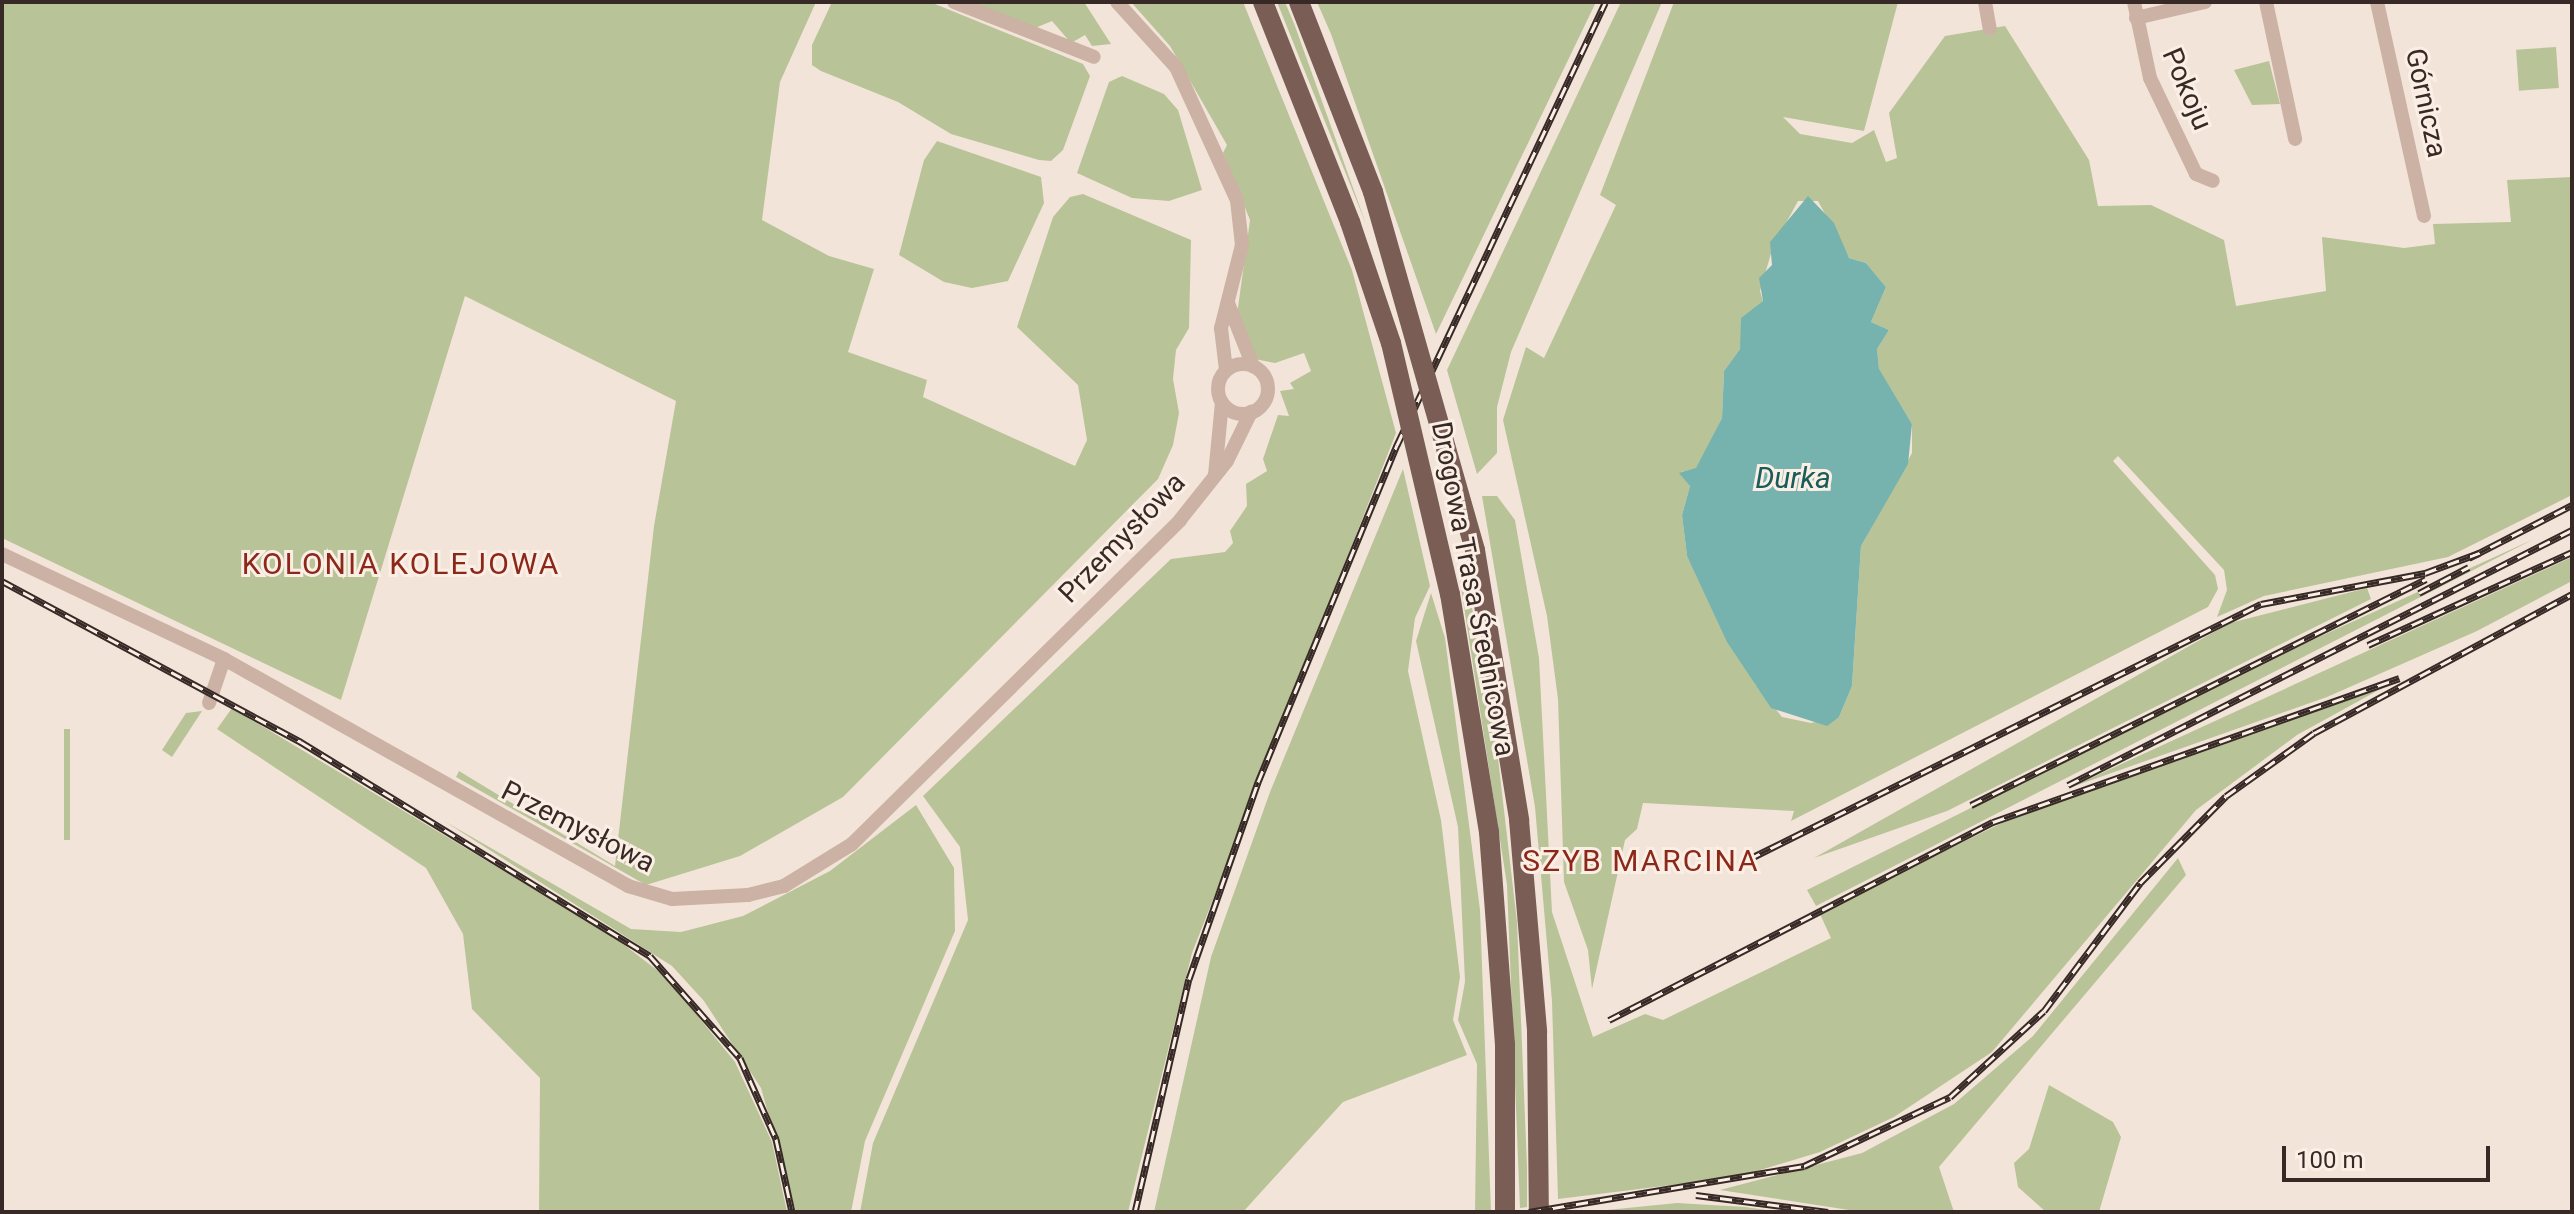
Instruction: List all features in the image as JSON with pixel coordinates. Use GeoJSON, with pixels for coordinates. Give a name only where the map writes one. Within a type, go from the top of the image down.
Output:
{"type":"FeatureCollection","features":[{"type":"Feature","properties":{"kind":"main road","name":"Drogowa Trasa Średnicowa"},"geometry":{"type":"LineString","coordinates":[[1263,2],[1350,222],[1391,343],[1450,594],[1489,832],[1505,1044],[1505,1212]]}},
{"type":"Feature","properties":{"kind":"main road","name":"Drogowa Trasa Średnicowa"},"geometry":{"type":"LineString","coordinates":[[1299,2],[1373,192],[1475,550],[1519,820],[1537,1032],[1539,1212]]}},
{"type":"Feature","properties":{"kind":"street"},"geometry":{"type":"LineString","coordinates":[[954,2],[1094,57]]}},
{"type":"Feature","properties":{"kind":"street"},"geometry":{"type":"LineString","coordinates":[[1117,2],[1176,67],[1237,200],[1242,245],[1221,328],[1226,370],[1218,386],[1222,402],[1251,412],[1268,389],[1253,366],[1228,303]]}},
{"type":"Feature","properties":{"kind":"street"},"geometry":{"type":"LineString","coordinates":[[1985,2],[1990,29]]}},
{"type":"Feature","properties":{"kind":"street","name":"Pokoju"},"geometry":{"type":"LineString","coordinates":[[2134,2],[2150,78],[2196,174],[2213,181]]}},
{"type":"Feature","properties":{"kind":"street"},"geometry":{"type":"LineString","coordinates":[[2136,18],[2205,2]]}},
{"type":"Feature","properties":{"kind":"street"},"geometry":{"type":"LineString","coordinates":[[2266,2],[2295,139]]}},
{"type":"Feature","properties":{"kind":"street","name":"Górnicza"},"geometry":{"type":"LineString","coordinates":[[2377,2],[2424,216]]}},
{"type":"Feature","properties":{"kind":"street"},"geometry":{"type":"LineString","coordinates":[[1226,370],[1253,366]]}},
{"type":"Feature","properties":{"kind":"street","name":"Przemysłowa"},"geometry":{"type":"LineString","coordinates":[[1215,475],[1222,402]]}},
{"type":"Feature","properties":{"kind":"street","name":"Przemysłowa"},"geometry":{"type":"LineString","coordinates":[[2,554],[224,659],[628,886],[672,899],[748,895],[784,886],[852,844],[1180,520],[1215,475],[1251,412]]}},
{"type":"Feature","properties":{"kind":"street"},"geometry":{"type":"LineString","coordinates":[[209,703],[224,659]]}},
{"type":"Feature","properties":{"kind":"green space"},"geometry":{"type":"Polygon","coordinates":[[[2,2],[816,2],[780,82],[762,220],[829,256],[874,269],[848,352],[927,380],[923,397],[1075,466],[1087,440],[1078,385],[1017,327],[1053,217],[1070,197],[1083,194],[1191,240],[1189,328],[1176,350],[1173,379],[1179,413],[1173,445],[1158,479],[843,797],[740,856],[646,885],[456,777],[459,771],[615,866],[654,526],[676,401],[465,296],[341,700],[2,538],[2,2]]]}},
{"type":"Feature","properties":{"kind":"green space"},"geometry":{"type":"Polygon","coordinates":[[[832,2],[930,2],[1083,64],[1090,76],[1063,150],[1051,161],[1039,160],[951,134],[898,102],[821,71],[812,65],[812,45],[832,2]]]}},
{"type":"Feature","properties":{"kind":"green space"},"geometry":{"type":"Polygon","coordinates":[[[965,2],[1084,2],[1111,44],[1092,46],[1085,35],[1071,43],[1052,21],[1035,28],[965,2]]]}},
{"type":"Feature","properties":{"kind":"green space"},"geometry":{"type":"Polygon","coordinates":[[[1131,2],[1243,2],[1352,270],[1396,433],[1192,953],[1128,1212],[860,1212],[873,1143],[968,920],[960,847],[923,796],[1171,559],[1225,552],[1233,543],[1230,531],[1247,506],[1246,484],[1267,471],[1263,459],[1278,415],[1289,416],[1280,391],[1294,389],[1290,383],[1311,371],[1304,353],[1275,363],[1255,359],[1237,315],[1250,220],[1223,153],[1227,145],[1170,46],[1131,2]]]}},
{"type":"Feature","properties":{"kind":"green space"},"geometry":{"type":"Polygon","coordinates":[[[1277,2],[1285,2],[1295,26],[1366,224],[1277,2]]]}},
{"type":"Feature","properties":{"kind":"green space"},"geometry":{"type":"Polygon","coordinates":[[[1317,2],[1596,2],[1436,334],[1331,34],[1317,2]]]}},
{"type":"Feature","properties":{"kind":"green space"},"geometry":{"type":"Polygon","coordinates":[[[1621,2],[1662,2],[1511,352],[1497,407],[1497,453],[1477,474],[1447,370],[1621,2]]]}},
{"type":"Feature","properties":{"kind":"green space"},"geometry":{"type":"Polygon","coordinates":[[[1674,2],[1898,2],[1864,131],[1783,117],[1800,134],[1852,143],[1874,130],[1886,162],[1897,158],[1889,113],[1945,36],[2005,26],[2089,160],[2098,206],[2151,205],[2224,240],[2236,306],[2326,291],[2322,237],[2404,248],[2435,244],[2433,224],[2511,222],[2507,180],[2572,177],[2572,495],[2448,557],[2264,596],[2217,617],[2227,590],[2224,570],[2118,456],[2113,461],[2215,575],[2218,589],[2208,607],[1791,821],[1794,811],[1643,803],[1637,829],[1625,840],[1592,989],[1588,950],[1564,882],[1558,699],[1547,616],[1503,420],[1526,347],[1544,358],[1616,205],[1600,195],[1674,2]],[[1798,201],[1773,247],[1760,291],[1763,301],[1746,316],[1740,349],[1724,371],[1722,418],[1697,468],[1690,476],[1682,471],[1690,486],[1682,515],[1687,556],[1755,684],[1782,717],[1811,723],[1839,717],[1852,686],[1861,546],[1912,453],[1912,424],[1879,370],[1877,349],[1889,330],[1871,322],[1886,287],[1866,263],[1849,258],[1818,201],[1798,201]]]}},
{"type":"Feature","properties":{"kind":"green space"},"geometry":{"type":"Polygon","coordinates":[[[2556,47],[2559,88],[2519,91],[2516,50],[2556,47]]]}},
{"type":"Feature","properties":{"kind":"green space"},"geometry":{"type":"Polygon","coordinates":[[[2269,61],[2280,104],[2252,105],[2234,70],[2269,61]]]}},
{"type":"Feature","properties":{"kind":"green space"},"geometry":{"type":"Polygon","coordinates":[[[1122,76],[1164,94],[1178,110],[1202,190],[1169,201],[1132,198],[1077,173],[1109,82],[1122,76]]]}},
{"type":"Feature","properties":{"kind":"green space"},"geometry":{"type":"Polygon","coordinates":[[[937,141],[1041,177],[1044,203],[1008,281],[972,288],[944,282],[899,255],[924,160],[937,141]]]}},
{"type":"Feature","properties":{"kind":"green space"},"geometry":{"type":"Polygon","coordinates":[[[1403,469],[1430,586],[1415,618],[1408,671],[1441,820],[1460,977],[1453,1020],[1467,1055],[1343,1102],[1243,1212],[1154,1212],[1211,957],[1270,792],[1403,469]]]}},
{"type":"Feature","properties":{"kind":"green space"},"geometry":{"type":"Polygon","coordinates":[[[1482,496],[1497,496],[1515,520],[1539,658],[1552,912],[1593,1037],[1645,1014],[1663,1020],[1831,938],[1819,912],[2008,820],[2386,686],[2297,735],[2196,810],[1992,1052],[1894,1117],[1820,1152],[1737,1177],[1558,1199],[1552,1001],[1535,807],[1482,496]]]}},
{"type":"Feature","properties":{"kind":"green space"},"geometry":{"type":"Polygon","coordinates":[[[2534,539],[1816,906],[1807,890],[2238,674],[2534,539]]]}},
{"type":"Feature","properties":{"kind":"green space"},"geometry":{"type":"Polygon","coordinates":[[[2572,557],[2572,581],[2477,631],[2327,697],[2069,788],[2572,557]]]}},
{"type":"Feature","properties":{"kind":"green space"},"geometry":{"type":"Polygon","coordinates":[[[1463,560],[1494,724],[1517,922],[1527,1167],[1527,1207],[1520,1208],[1507,885],[1458,568],[1463,560]]]}},
{"type":"Feature","properties":{"kind":"green space"},"geometry":{"type":"Polygon","coordinates":[[[2367,588],[2371,599],[1947,811],[1814,858],[2230,623],[2367,588]]]}},
{"type":"Feature","properties":{"kind":"green space"},"geometry":{"type":"Polygon","coordinates":[[[1431,593],[1445,638],[1480,910],[1491,1212],[1475,1212],[1477,1064],[1458,1020],[1465,982],[1458,827],[1416,641],[1431,593]]]}},
{"type":"Feature","properties":{"kind":"green space"},"geometry":{"type":"Polygon","coordinates":[[[232,708],[614,937],[666,977],[735,1062],[772,1142],[787,1212],[539,1212],[540,1078],[472,1009],[463,934],[426,868],[217,729],[232,708]]]}},
{"type":"Feature","properties":{"kind":"green space"},"geometry":{"type":"Polygon","coordinates":[[[202,711],[172,757],[162,750],[186,713],[202,711]]]}},
{"type":"Feature","properties":{"kind":"green space"},"geometry":{"type":"Polygon","coordinates":[[[64,729],[70,729],[70,840],[64,840],[64,729]]]}},
{"type":"Feature","properties":{"kind":"green space"},"geometry":{"type":"Polygon","coordinates":[[[916,805],[954,868],[955,931],[865,1141],[851,1212],[796,1212],[761,1088],[704,1001],[672,966],[444,821],[631,929],[681,932],[743,916],[830,871],[916,805]]]}},
{"type":"Feature","properties":{"kind":"green space"},"geometry":{"type":"Polygon","coordinates":[[[2178,858],[2186,875],[1939,1167],[1954,1212],[1862,1212],[1720,1190],[1862,1153],[1954,1104],[2033,1036],[2178,858]]]}},
{"type":"Feature","properties":{"kind":"green space"},"geometry":{"type":"Polygon","coordinates":[[[2049,1085],[2113,1122],[2121,1137],[2099,1212],[2046,1212],[2018,1187],[2014,1163],[2029,1149],[2049,1085]]]}},
{"type":"Feature","properties":{"kind":"green space"},"geometry":{"type":"Polygon","coordinates":[[[1677,1203],[1745,1207],[1782,1212],[1587,1212],[1677,1203]]]}},
{"type":"Feature","properties":{"kind":"water","name":"Durka"},"geometry":{"type":"Polygon","coordinates":[[[1808,196],[1834,223],[1849,258],[1866,263],[1886,287],[1871,322],[1889,330],[1877,349],[1879,369],[1912,424],[1908,464],[1861,546],[1852,686],[1839,717],[1827,726],[1771,708],[1727,642],[1687,556],[1682,515],[1690,486],[1679,473],[1696,468],[1722,418],[1724,371],[1740,349],[1741,318],[1763,301],[1759,278],[1772,265],[1770,242],[1808,196]]]}},
{"type":"Feature","properties":{"kind":"railway"},"geometry":{"type":"LineString","coordinates":[[1135,1212],[1189,979],[1258,782],[1397,445],[1605,2]]}},
{"type":"Feature","properties":{"kind":"railway"},"geometry":{"type":"LineString","coordinates":[[2469,558],[2572,505]]}},
{"type":"Feature","properties":{"kind":"railway"},"geometry":{"type":"LineString","coordinates":[[2068,785],[2572,530]]}},
{"type":"Feature","properties":{"kind":"railway"},"geometry":{"type":"LineString","coordinates":[[2368,645],[2572,552]]}},
{"type":"Feature","properties":{"kind":"railway"},"geometry":{"type":"LineString","coordinates":[[1749,859],[2261,604],[2425,573],[2479,553]]}},
{"type":"Feature","properties":{"kind":"railway"},"geometry":{"type":"LineString","coordinates":[[2419,593],[2469,567]]}},
{"type":"Feature","properties":{"kind":"railway"},"geometry":{"type":"LineString","coordinates":[[1971,805],[2426,579]]}},
{"type":"Feature","properties":{"kind":"railway"},"geometry":{"type":"LineString","coordinates":[[2,581],[301,742],[650,956],[740,1058],[776,1139],[792,1212]]}},
{"type":"Feature","properties":{"kind":"railway"},"geometry":{"type":"LineString","coordinates":[[1529,1212],[1804,1166],[1950,1097],[2044,1011],[2140,883],[2226,796],[2314,733],[2572,594]]}},
{"type":"Feature","properties":{"kind":"railway"},"geometry":{"type":"LineString","coordinates":[[1609,1020],[1993,822],[2399,678]]}},
{"type":"Feature","properties":{"kind":"railway"},"geometry":{"type":"LineString","coordinates":[[1696,1195],[1828,1212]]}},
{"type":"Feature","properties":{"kind":"district","name":"KOLONIA KOLEJOWA"},"geometry":{"type":"Point","coordinates":[401,564]}},
{"type":"Feature","properties":{"kind":"district","name":"SZYB MARCINA"},"geometry":{"type":"Point","coordinates":[1641,861]}}]}
